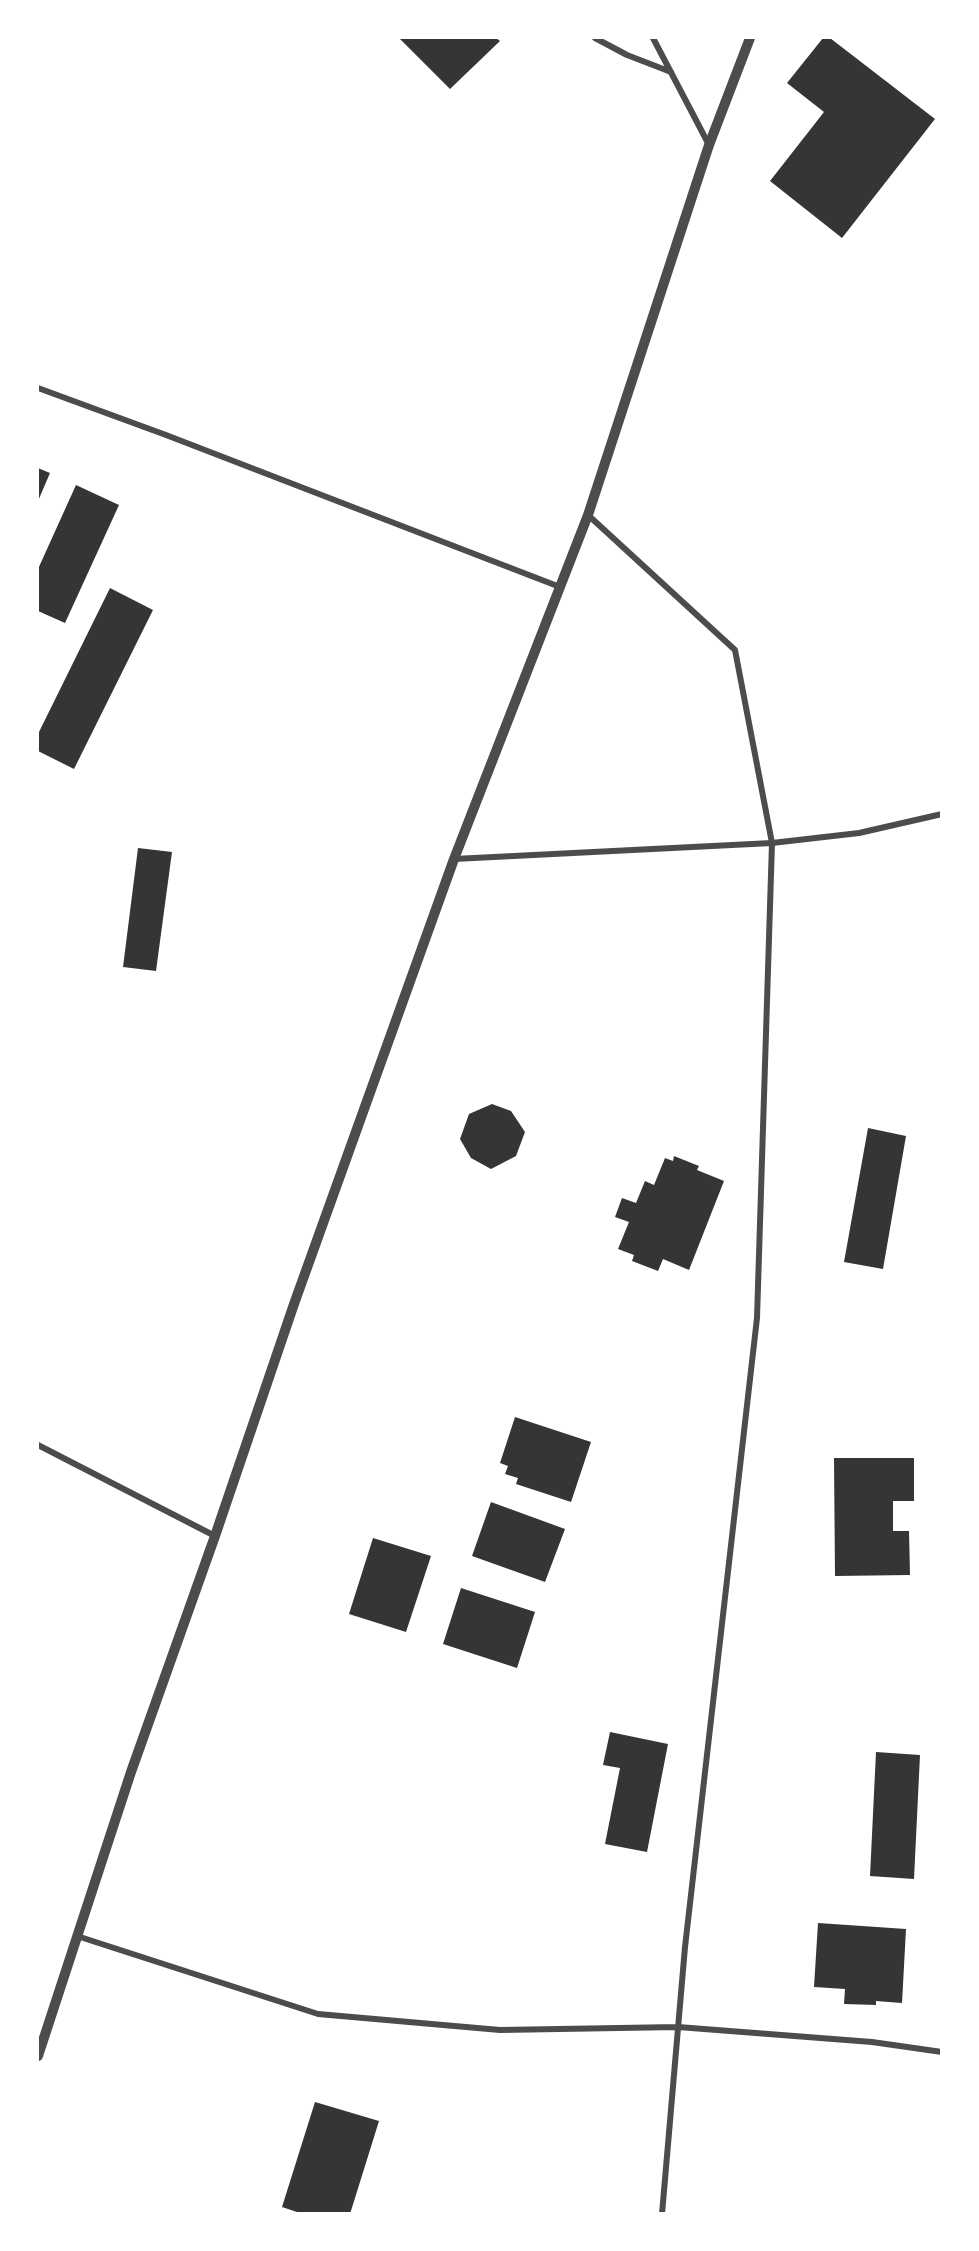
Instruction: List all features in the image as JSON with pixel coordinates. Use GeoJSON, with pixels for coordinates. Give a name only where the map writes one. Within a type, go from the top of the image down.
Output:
{"type":"FeatureCollection","features":[{"type":"Feature","properties":{"kind":"street"},"geometry":{"type":"LineString","coordinates":[[595,38],[627,55],[671,72]]}},
{"type":"Feature","properties":{"kind":"street"},"geometry":{"type":"LineString","coordinates":[[653,38],[709,145]]}},
{"type":"Feature","properties":{"kind":"street"},"geometry":{"type":"LineString","coordinates":[[38,2056],[131,1772],[294,1304],[454,859],[588,515],[709,145],[750,38]]}},
{"type":"Feature","properties":{"kind":"street"},"geometry":{"type":"LineString","coordinates":[[38,388],[560,587]]}},
{"type":"Feature","properties":{"kind":"street"},"geometry":{"type":"LineString","coordinates":[[588,515],[735,650],[772,843],[757,1318],[685,1947],[662,2214]]}},
{"type":"Feature","properties":{"kind":"street"},"geometry":{"type":"LineString","coordinates":[[454,859],[772,843],[859,833],[942,814]]}},
{"type":"Feature","properties":{"kind":"street"},"geometry":{"type":"LineString","coordinates":[[38,1445],[215,1536]]}},
{"type":"Feature","properties":{"kind":"street"},"geometry":{"type":"LineString","coordinates":[[77,1936],[318,2014],[500,2030],[678,2026],[872,2042],[942,2052]]}},
{"type":"Feature","properties":{"kind":"building"},"geometry":{"type":"Polygon","coordinates":[[[399,38],[496,38],[500,41],[450,89],[399,38]]]}},
{"type":"Feature","properties":{"kind":"building"},"geometry":{"type":"Polygon","coordinates":[[[823,38],[830,38],[935,119],[842,238],[770,181],[824,112],[787,83],[823,38]]]}},
{"type":"Feature","properties":{"kind":"building"},"geometry":{"type":"Polygon","coordinates":[[[38,468],[50,473],[38,501],[38,468]]]}},
{"type":"Feature","properties":{"kind":"building"},"geometry":{"type":"Polygon","coordinates":[[[76,485],[119,505],[65,623],[38,611],[38,569],[76,485]]]}},
{"type":"Feature","properties":{"kind":"building"},"geometry":{"type":"Polygon","coordinates":[[[110,588],[153,610],[74,769],[38,751],[38,734],[110,588]]]}},
{"type":"Feature","properties":{"kind":"building"},"geometry":{"type":"Polygon","coordinates":[[[138,848],[172,852],[156,971],[123,967],[138,848]]]}},
{"type":"Feature","properties":{"kind":"building"},"geometry":{"type":"Polygon","coordinates":[[[492,1104],[511,1111],[525,1132],[516,1156],[491,1169],[471,1158],[460,1139],[469,1114],[492,1104]]]}},
{"type":"Feature","properties":{"kind":"building"},"geometry":{"type":"Polygon","coordinates":[[[868,1128],[906,1136],[883,1269],[844,1262],[868,1128]]]}},
{"type":"Feature","properties":{"kind":"building"},"geometry":{"type":"Polygon","coordinates":[[[674,1156],[699,1166],[697,1170],[724,1181],[689,1270],[663,1259],[658,1271],[632,1261],[634,1255],[618,1249],[629,1222],[615,1217],[622,1198],[636,1203],[645,1181],[654,1185],[665,1158],[673,1161],[674,1156]]]}},
{"type":"Feature","properties":{"kind":"building"},"geometry":{"type":"Polygon","coordinates":[[[515,1417],[591,1442],[571,1502],[516,1484],[518,1478],[505,1474],[508,1466],[500,1463],[515,1417]]]}},
{"type":"Feature","properties":{"kind":"building"},"geometry":{"type":"Polygon","coordinates":[[[834,1458],[914,1458],[914,1501],[893,1501],[893,1531],[909,1531],[910,1575],[835,1576],[834,1458]]]}},
{"type":"Feature","properties":{"kind":"building"},"geometry":{"type":"Polygon","coordinates":[[[491,1502],[565,1529],[545,1582],[472,1556],[491,1502]]]}},
{"type":"Feature","properties":{"kind":"building"},"geometry":{"type":"Polygon","coordinates":[[[373,1538],[431,1556],[406,1632],[349,1614],[373,1538]]]}},
{"type":"Feature","properties":{"kind":"building"},"geometry":{"type":"Polygon","coordinates":[[[461,1588],[535,1612],[517,1668],[443,1644],[461,1588]]]}},
{"type":"Feature","properties":{"kind":"building"},"geometry":{"type":"Polygon","coordinates":[[[610,1732],[668,1744],[647,1852],[605,1844],[620,1768],[603,1765],[610,1732]]]}},
{"type":"Feature","properties":{"kind":"building"},"geometry":{"type":"Polygon","coordinates":[[[876,1752],[920,1755],[914,1879],[870,1876],[876,1752]]]}},
{"type":"Feature","properties":{"kind":"building"},"geometry":{"type":"Polygon","coordinates":[[[818,1923],[906,1929],[902,2003],[876,2001],[876,2005],[844,2004],[845,1989],[814,1987],[818,1923]]]}},
{"type":"Feature","properties":{"kind":"building"},"geometry":{"type":"Polygon","coordinates":[[[315,2102],[379,2121],[350,2214],[303,2214],[282,2207],[315,2102]]]}}]}
